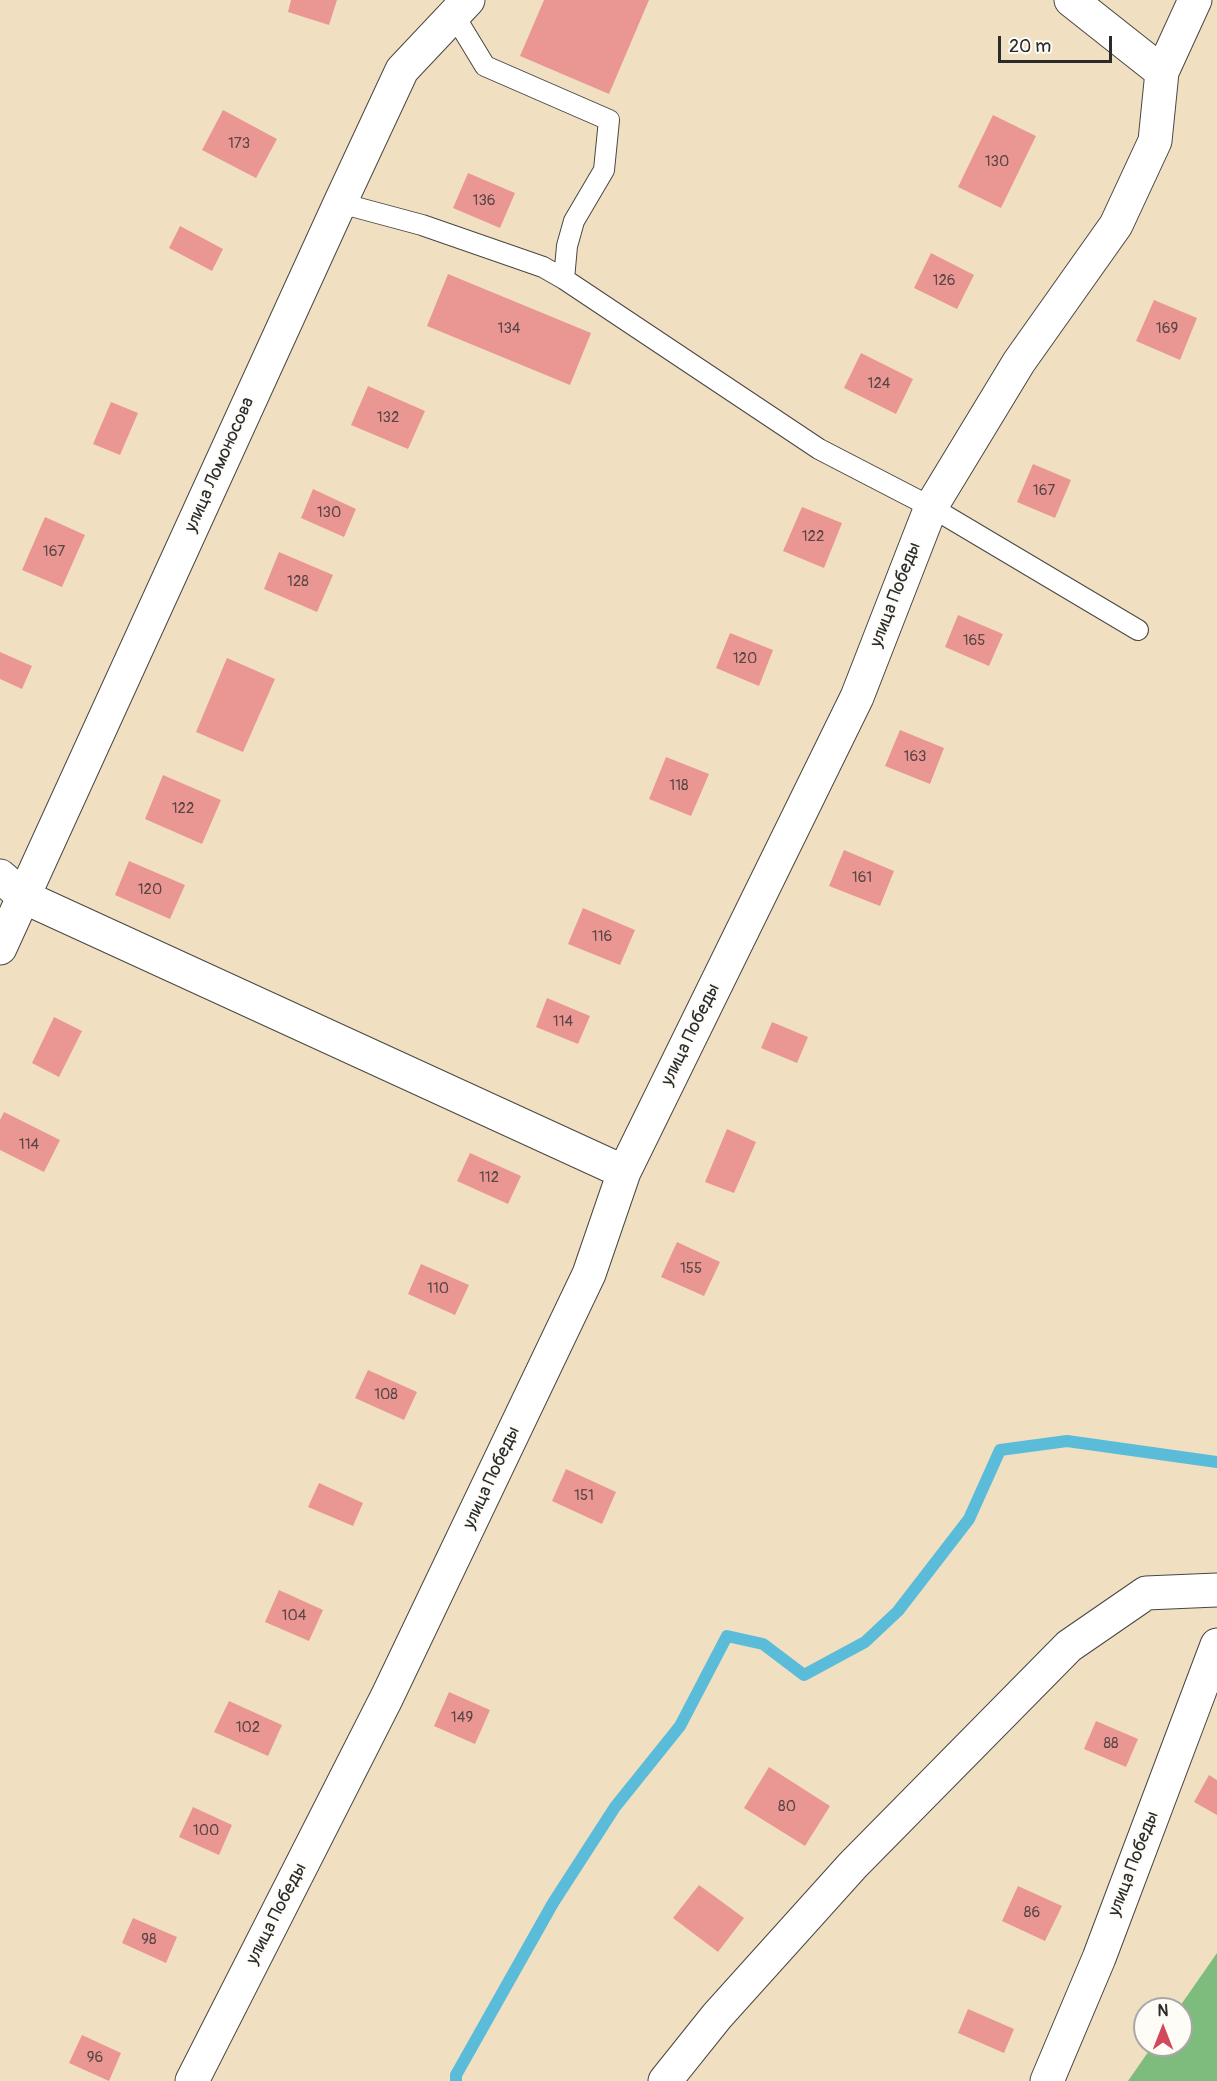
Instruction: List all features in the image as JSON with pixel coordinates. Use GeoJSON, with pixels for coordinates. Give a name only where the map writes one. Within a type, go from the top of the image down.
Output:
{"type":"FeatureCollection","features":[{"type":"Feature","properties":{"kind":"street"},"geometry":{"type":"LineString","coordinates":[[1071,0],[1162,72]]}},
{"type":"Feature","properties":{"kind":"street","name":"улица Победы"},"geometry":{"type":"LineString","coordinates":[[192,2081],[387,1697],[589,1274],[624,1172],[857,698],[930,507],[1019,362],[1116,225],[1155,141],[1162,72],[1195,0]]}},
{"type":"Feature","properties":{"kind":"street","name":"улица Ломоносова"},"geometry":{"type":"LineString","coordinates":[[0,948],[339,202],[402,70],[461,7]]}},
{"type":"Feature","properties":{"kind":"street"},"geometry":{"type":"LineString","coordinates":[[0,876],[24,897],[624,1172]]}},
{"type":"Feature","properties":{"kind":"street"},"geometry":{"type":"LineString","coordinates":[[665,2081],[717,2016],[853,1865],[1069,1646],[1146,1593],[1217,1590]]}},
{"type":"Feature","properties":{"kind":"street","name":"улица Победы"},"geometry":{"type":"LineString","coordinates":[[1047,2081],[1099,1958],[1217,1645]]}},
{"type":"Feature","properties":{"kind":"lane"},"geometry":{"type":"LineString","coordinates":[[461,7],[485,66],[609,120],[603,170],[574,221],[567,246],[564,279]]}},
{"type":"Feature","properties":{"kind":"lane"},"geometry":{"type":"LineString","coordinates":[[339,202],[422,225],[543,267],[819,449],[930,507],[1138,630]]}},
{"type":"Feature","properties":{"kind":"green space"},"geometry":{"type":"Polygon","coordinates":[[[1217,1953],[1217,2081],[1128,2081],[1145,2057],[1193,2057],[1193,1997],[1186,1997],[1217,1953]]]}},
{"type":"Feature","properties":{"kind":"building"},"geometry":{"type":"Polygon","coordinates":[[[291,0],[337,0],[329,25],[288,12],[291,0]]]}},
{"type":"Feature","properties":{"kind":"building"},"geometry":{"type":"Polygon","coordinates":[[[544,0],[649,0],[609,94],[520,56],[544,0]]]}},
{"type":"Feature","properties":{"kind":"building"},"geometry":{"type":"Polygon","coordinates":[[[223,110],[277,139],[256,178],[202,150],[223,110]]]}},
{"type":"Feature","properties":{"kind":"building"},"geometry":{"type":"Polygon","coordinates":[[[993,115],[1036,136],[1001,208],[958,187],[993,115]]]}},
{"type":"Feature","properties":{"kind":"building"},"geometry":{"type":"Polygon","coordinates":[[[468,173],[515,193],[500,228],[453,208],[468,173]]]}},
{"type":"Feature","properties":{"kind":"building"},"geometry":{"type":"Polygon","coordinates":[[[180,226],[223,249],[212,271],[169,248],[180,226]]]}},
{"type":"Feature","properties":{"kind":"building"},"geometry":{"type":"Polygon","coordinates":[[[931,253],[974,275],[957,309],[914,288],[931,253]]]}},
{"type":"Feature","properties":{"kind":"building"},"geometry":{"type":"Polygon","coordinates":[[[448,274],[591,333],[570,385],[427,326],[448,274]]]}},
{"type":"Feature","properties":{"kind":"building"},"geometry":{"type":"Polygon","coordinates":[[[1154,300],[1197,318],[1180,360],[1136,341],[1154,300]]]}},
{"type":"Feature","properties":{"kind":"building"},"geometry":{"type":"Polygon","coordinates":[[[861,353],[913,379],[896,414],[844,388],[861,353]]]}},
{"type":"Feature","properties":{"kind":"building"},"geometry":{"type":"Polygon","coordinates":[[[368,386],[425,411],[408,449],[351,425],[368,386]]]}},
{"type":"Feature","properties":{"kind":"building"},"geometry":{"type":"Polygon","coordinates":[[[111,402],[138,413],[120,455],[93,444],[111,402]]]}},
{"type":"Feature","properties":{"kind":"building"},"geometry":{"type":"Polygon","coordinates":[[[1033,464],[1071,480],[1055,518],[1017,502],[1033,464]]]}},
{"type":"Feature","properties":{"kind":"building"},"geometry":{"type":"Polygon","coordinates":[[[313,489],[356,509],[344,537],[301,518],[313,489]]]}},
{"type":"Feature","properties":{"kind":"building"},"geometry":{"type":"Polygon","coordinates":[[[802,507],[842,523],[824,568],[783,551],[802,507]]]}},
{"type":"Feature","properties":{"kind":"building"},"geometry":{"type":"Polygon","coordinates":[[[45,517],[85,535],[62,587],[22,570],[45,517]]]}},
{"type":"Feature","properties":{"kind":"building"},"geometry":{"type":"Polygon","coordinates":[[[279,552],[333,575],[317,612],[264,589],[279,552]]]}},
{"type":"Feature","properties":{"kind":"building"},"geometry":{"type":"Polygon","coordinates":[[[958,615],[1003,634],[989,666],[945,647],[958,615]]]}},
{"type":"Feature","properties":{"kind":"building"},"geometry":{"type":"Polygon","coordinates":[[[730,633],[773,650],[759,686],[716,668],[730,633]]]}},
{"type":"Feature","properties":{"kind":"building"},"geometry":{"type":"Polygon","coordinates":[[[0,652],[32,666],[22,689],[0,679],[0,652]]]}},
{"type":"Feature","properties":{"kind":"building"},"geometry":{"type":"Polygon","coordinates":[[[227,658],[275,679],[243,752],[196,732],[227,658]]]}},
{"type":"Feature","properties":{"kind":"building"},"geometry":{"type":"Polygon","coordinates":[[[900,730],[944,748],[930,784],[885,766],[900,730]]]}},
{"type":"Feature","properties":{"kind":"building"},"geometry":{"type":"Polygon","coordinates":[[[666,757],[709,774],[691,816],[649,799],[666,757]]]}},
{"type":"Feature","properties":{"kind":"building"},"geometry":{"type":"Polygon","coordinates":[[[163,775],[221,800],[202,844],[145,819],[163,775]]]}},
{"type":"Feature","properties":{"kind":"building"},"geometry":{"type":"Polygon","coordinates":[[[844,850],[894,871],[880,906],[829,886],[844,850]]]}},
{"type":"Feature","properties":{"kind":"building"},"geometry":{"type":"Polygon","coordinates":[[[129,861],[185,885],[170,919],[115,895],[129,861]]]}},
{"type":"Feature","properties":{"kind":"building"},"geometry":{"type":"Polygon","coordinates":[[[583,908],[635,930],[620,965],[568,944],[583,908]]]}},
{"type":"Feature","properties":{"kind":"building"},"geometry":{"type":"Polygon","coordinates":[[[547,998],[590,1016],[578,1044],[536,1027],[547,998]]]}},
{"type":"Feature","properties":{"kind":"building"},"geometry":{"type":"Polygon","coordinates":[[[54,1017],[82,1031],[59,1077],[32,1063],[54,1017]]]}},
{"type":"Feature","properties":{"kind":"building"},"geometry":{"type":"Polygon","coordinates":[[[772,1022],[808,1037],[797,1063],[761,1048],[772,1022]]]}},
{"type":"Feature","properties":{"kind":"building"},"geometry":{"type":"Polygon","coordinates":[[[4,1112],[60,1140],[44,1172],[0,1150],[0,1120],[4,1112]]]}},
{"type":"Feature","properties":{"kind":"building"},"geometry":{"type":"Polygon","coordinates":[[[727,1129],[756,1142],[734,1193],[705,1182],[727,1129]]]}},
{"type":"Feature","properties":{"kind":"building"},"geometry":{"type":"Polygon","coordinates":[[[470,1153],[521,1176],[508,1204],[457,1181],[470,1153]]]}},
{"type":"Feature","properties":{"kind":"building"},"geometry":{"type":"Polygon","coordinates":[[[677,1242],[720,1262],[704,1296],[661,1277],[677,1242]]]}},
{"type":"Feature","properties":{"kind":"building"},"geometry":{"type":"Polygon","coordinates":[[[421,1264],[469,1285],[455,1315],[408,1294],[421,1264]]]}},
{"type":"Feature","properties":{"kind":"building"},"geometry":{"type":"Polygon","coordinates":[[[368,1370],[417,1392],[404,1420],[355,1398],[368,1370]]]}},
{"type":"Feature","properties":{"kind":"building"},"geometry":{"type":"Polygon","coordinates":[[[566,1469],[616,1492],[602,1524],[552,1501],[566,1469]]]}},
{"type":"Feature","properties":{"kind":"building"},"geometry":{"type":"Polygon","coordinates":[[[319,1483],[363,1503],[353,1526],[308,1507],[319,1483]]]}},
{"type":"Feature","properties":{"kind":"building"},"geometry":{"type":"Polygon","coordinates":[[[279,1590],[323,1610],[309,1641],[265,1622],[279,1590]]]}},
{"type":"Feature","properties":{"kind":"building"},"geometry":{"type":"Polygon","coordinates":[[[449,1692],[490,1710],[475,1744],[434,1726],[449,1692]]]}},
{"type":"Feature","properties":{"kind":"building"},"geometry":{"type":"Polygon","coordinates":[[[229,1701],[282,1725],[268,1756],[214,1732],[229,1701]]]}},
{"type":"Feature","properties":{"kind":"building"},"geometry":{"type":"Polygon","coordinates":[[[1096,1721],[1138,1739],[1126,1767],[1084,1749],[1096,1721]]]}},
{"type":"Feature","properties":{"kind":"building"},"geometry":{"type":"Polygon","coordinates":[[[769,1767],[830,1806],[805,1846],[744,1808],[769,1767]]]}},
{"type":"Feature","properties":{"kind":"building"},"geometry":{"type":"Polygon","coordinates":[[[1209,1775],[1217,1780],[1217,1815],[1194,1802],[1209,1775]]]}},
{"type":"Feature","properties":{"kind":"building"},"geometry":{"type":"Polygon","coordinates":[[[193,1807],[232,1825],[219,1855],[179,1837],[193,1807]]]}},
{"type":"Feature","properties":{"kind":"building"},"geometry":{"type":"Polygon","coordinates":[[[699,1885],[744,1918],[718,1952],[673,1918],[699,1885]]]}},
{"type":"Feature","properties":{"kind":"building"},"geometry":{"type":"Polygon","coordinates":[[[1018,1886],[1062,1906],[1045,1941],[1002,1921],[1018,1886]]]}},
{"type":"Feature","properties":{"kind":"building"},"geometry":{"type":"Polygon","coordinates":[[[133,1918],[177,1937],[166,1963],[122,1943],[133,1918]]]}},
{"type":"Feature","properties":{"kind":"building"},"geometry":{"type":"Polygon","coordinates":[[[968,2009],[1014,2029],[1004,2053],[958,2033],[968,2009]]]}},
{"type":"Feature","properties":{"kind":"building"},"geometry":{"type":"Polygon","coordinates":[[[82,2035],[121,2053],[109,2081],[69,2063],[82,2035]]]}},
{"type":"Feature","properties":{"kind":"waterway"},"geometry":{"type":"LineString","coordinates":[[456,2081],[456,2075],[553,1903],[615,1807],[680,1726],[727,1636],[763,1644],[804,1675],[865,1642],[898,1611],[969,1519],[1000,1450],[1067,1441],[1217,1462]]}}]}
